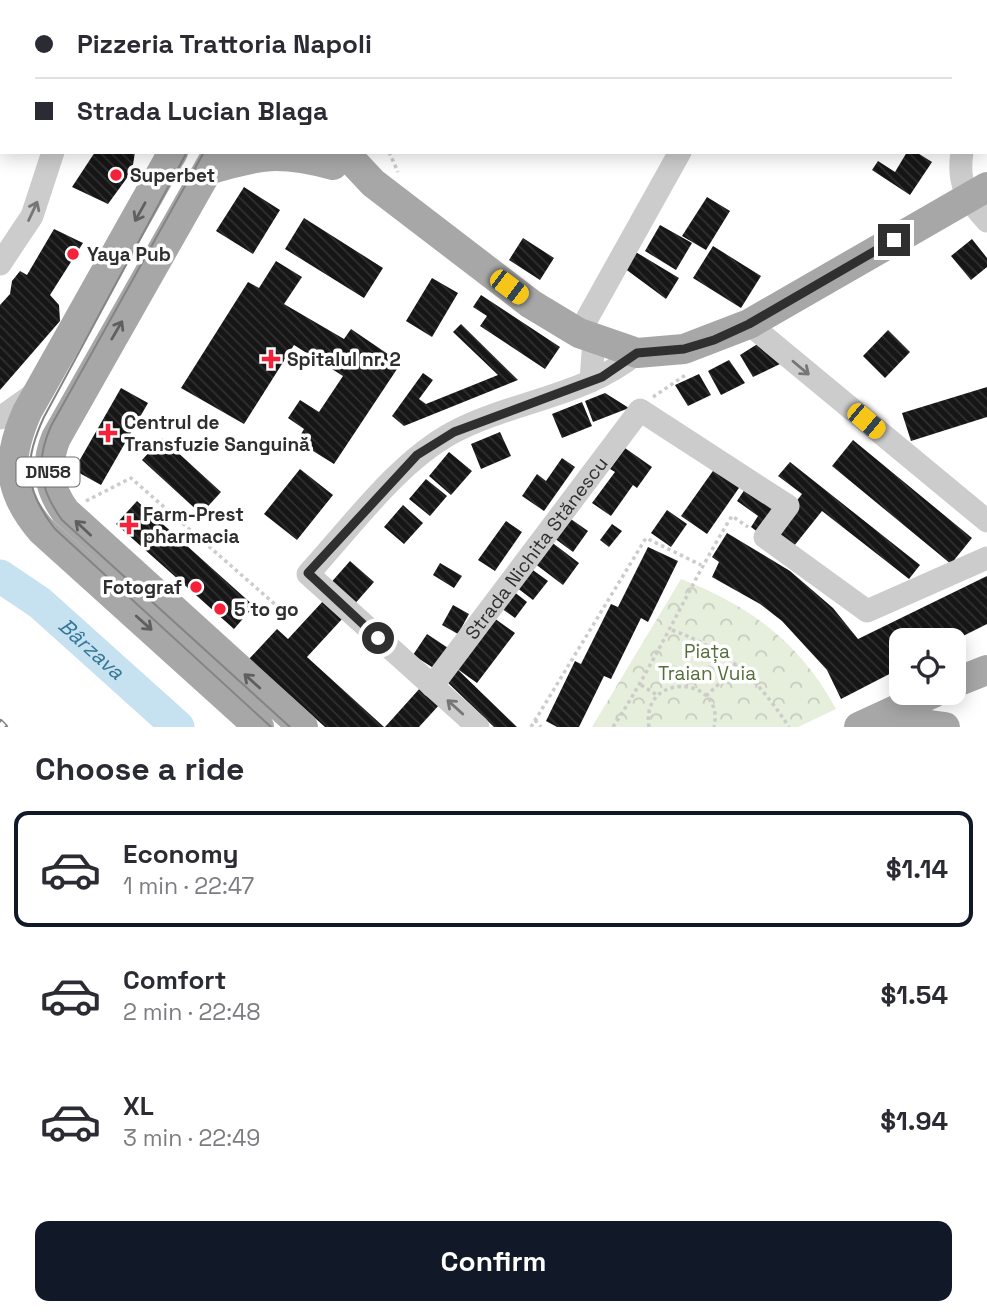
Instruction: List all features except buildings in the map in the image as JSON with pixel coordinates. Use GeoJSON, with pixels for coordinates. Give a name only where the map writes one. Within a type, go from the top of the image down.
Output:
{"type":"FeatureCollection","features":[{"type":"Feature","properties":{"kind":"main road","name":"DN58"},"geometry":{"type":"LineString","coordinates":[[172,154],[27,412],[7,474],[22,505],[41,530],[259,727]]}},
{"type":"Feature","properties":{"kind":"main road"},"geometry":{"type":"LineString","coordinates":[[213,161],[265,155],[331,157],[373,183],[531,304],[587,336],[637,353],[684,349],[749,324],[977,193]]}},
{"type":"Feature","properties":{"kind":"main road","name":"DN58"},"geometry":{"type":"LineString","coordinates":[[213,161],[55,438],[48,469],[57,500],[65,511],[303,727]]}},
{"type":"Feature","properties":{"kind":"main road"},"geometry":{"type":"LineString","coordinates":[[966,679],[987,670]]}},
{"type":"Feature","properties":{"kind":"main road"},"geometry":{"type":"LineString","coordinates":[[876,724],[911,705]]}},
{"type":"Feature","properties":{"kind":"main road"},"geometry":{"type":"LineString","coordinates":[[876,724],[945,727]]}},
{"type":"Feature","properties":{"kind":"street"},"geometry":{"type":"LineString","coordinates":[[0,264],[32,216],[53,154]]}},
{"type":"Feature","properties":{"kind":"street"},"geometry":{"type":"LineString","coordinates":[[591,382],[587,336],[679,154]]}},
{"type":"Feature","properties":{"kind":"street"},"geometry":{"type":"LineString","coordinates":[[962,154],[959,168],[977,193],[987,221]]}},
{"type":"Feature","properties":{"kind":"street"},"geometry":{"type":"LineString","coordinates":[[749,324],[987,521]]}},
{"type":"Feature","properties":{"kind":"street"},"geometry":{"type":"LineString","coordinates":[[478,727],[308,573],[417,455],[454,432],[591,382],[637,353]]}},
{"type":"Feature","properties":{"kind":"street"},"geometry":{"type":"LineString","coordinates":[[0,418],[44,385]]}},
{"type":"Feature","properties":{"kind":"street"},"geometry":{"type":"LineString","coordinates":[[640,410],[788,506],[765,537],[867,611],[987,558]]}},
{"type":"Feature","properties":{"kind":"street","name":"Strada Nichita Stănescu"},"geometry":{"type":"LineString","coordinates":[[432,686],[640,410]]}},
{"type":"Feature","properties":{"kind":"path"},"geometry":{"type":"LineString","coordinates":[[640,410],[666,386],[694,369]]}},
{"type":"Feature","properties":{"kind":"path"},"geometry":{"type":"LineString","coordinates":[[83,502],[131,478],[278,607]]}},
{"type":"Feature","properties":{"kind":"path"},"geometry":{"type":"LineString","coordinates":[[613,727],[641,685],[672,630],[701,565],[732,516],[765,537]]}},
{"type":"Feature","properties":{"kind":"path"},"geometry":{"type":"LineString","coordinates":[[531,727],[646,538],[701,565]]}},
{"type":"Feature","properties":{"kind":"path"},"geometry":{"type":"LineString","coordinates":[[672,630],[705,642],[738,666],[765,690],[789,727]]}},
{"type":"Feature","properties":{"kind":"path"},"geometry":{"type":"LineString","coordinates":[[706,696],[738,666]]}},
{"type":"Feature","properties":{"kind":"path"},"geometry":{"type":"LineString","coordinates":[[641,685],[657,695]]}},
{"type":"Feature","properties":{"kind":"path"},"geometry":{"type":"LineString","coordinates":[[649,727],[648,716],[657,695],[677,685],[693,687],[706,696],[713,706],[714,727]]}},
{"type":"Feature","properties":{"kind":"path"},"geometry":{"type":"LineString","coordinates":[[535,720],[541,727]]}},
{"type":"Feature","properties":{"kind":"green space","name":"Piața Traian Vuia"},"geometry":{"type":"Polygon","coordinates":[[[681,579],[729,601],[771,629],[806,664],[836,709],[798,727],[592,727],[681,579]]]}},
{"type":"Feature","properties":{"kind":"waterway","name":"Bârzava"},"geometry":{"type":"LineString","coordinates":[[0,576],[40,603],[178,727]]}},
{"type":"Feature","properties":{"kind":"tram line"},"geometry":{"type":"LineString","coordinates":[[186,154],[44,417],[32,448],[30,475],[37,501],[55,529],[271,727]]}},
{"type":"Feature","properties":{"kind":"tram line"},"geometry":{"type":"LineString","coordinates":[[203,154],[51,426],[43,451],[42,474],[48,497],[62,520],[290,727]]}},
{"type":"Feature","properties":{"kind":"railway"},"geometry":{"type":"LineString","coordinates":[[0,723],[4,727]]}},
{"type":"Feature","properties":{"kind":"place","name":"Superbet"},"geometry":{"type":"Point","coordinates":[116,175]}},
{"type":"Feature","properties":{"kind":"place","name":"Yaya Pub"},"geometry":{"type":"Point","coordinates":[73,254]}},
{"type":"Feature","properties":{"kind":"place","name":"Spitalul nr. 2"},"geometry":{"type":"Point","coordinates":[271,359]}},
{"type":"Feature","properties":{"kind":"place","name":"Centrul de Transfuzie Sanguină"},"geometry":{"type":"Point","coordinates":[108,433]}},
{"type":"Feature","properties":{"kind":"place","name":"Farm-Prest pharmacia"},"geometry":{"type":"Point","coordinates":[129,525]}},
{"type":"Feature","properties":{"kind":"place","name":"Fotograf"},"geometry":{"type":"Point","coordinates":[196,587]}},
{"type":"Feature","properties":{"kind":"place","name":"5 to go"},"geometry":{"type":"Point","coordinates":[220,609]}},
{"type":"Feature","properties":{"kind":"route"},"geometry":{"type":"LineString","coordinates":[[378,638],[308,573],[417,455],[454,432],[602,377],[637,353],[684,349],[714,340],[749,324],[894,240]]}}]}
